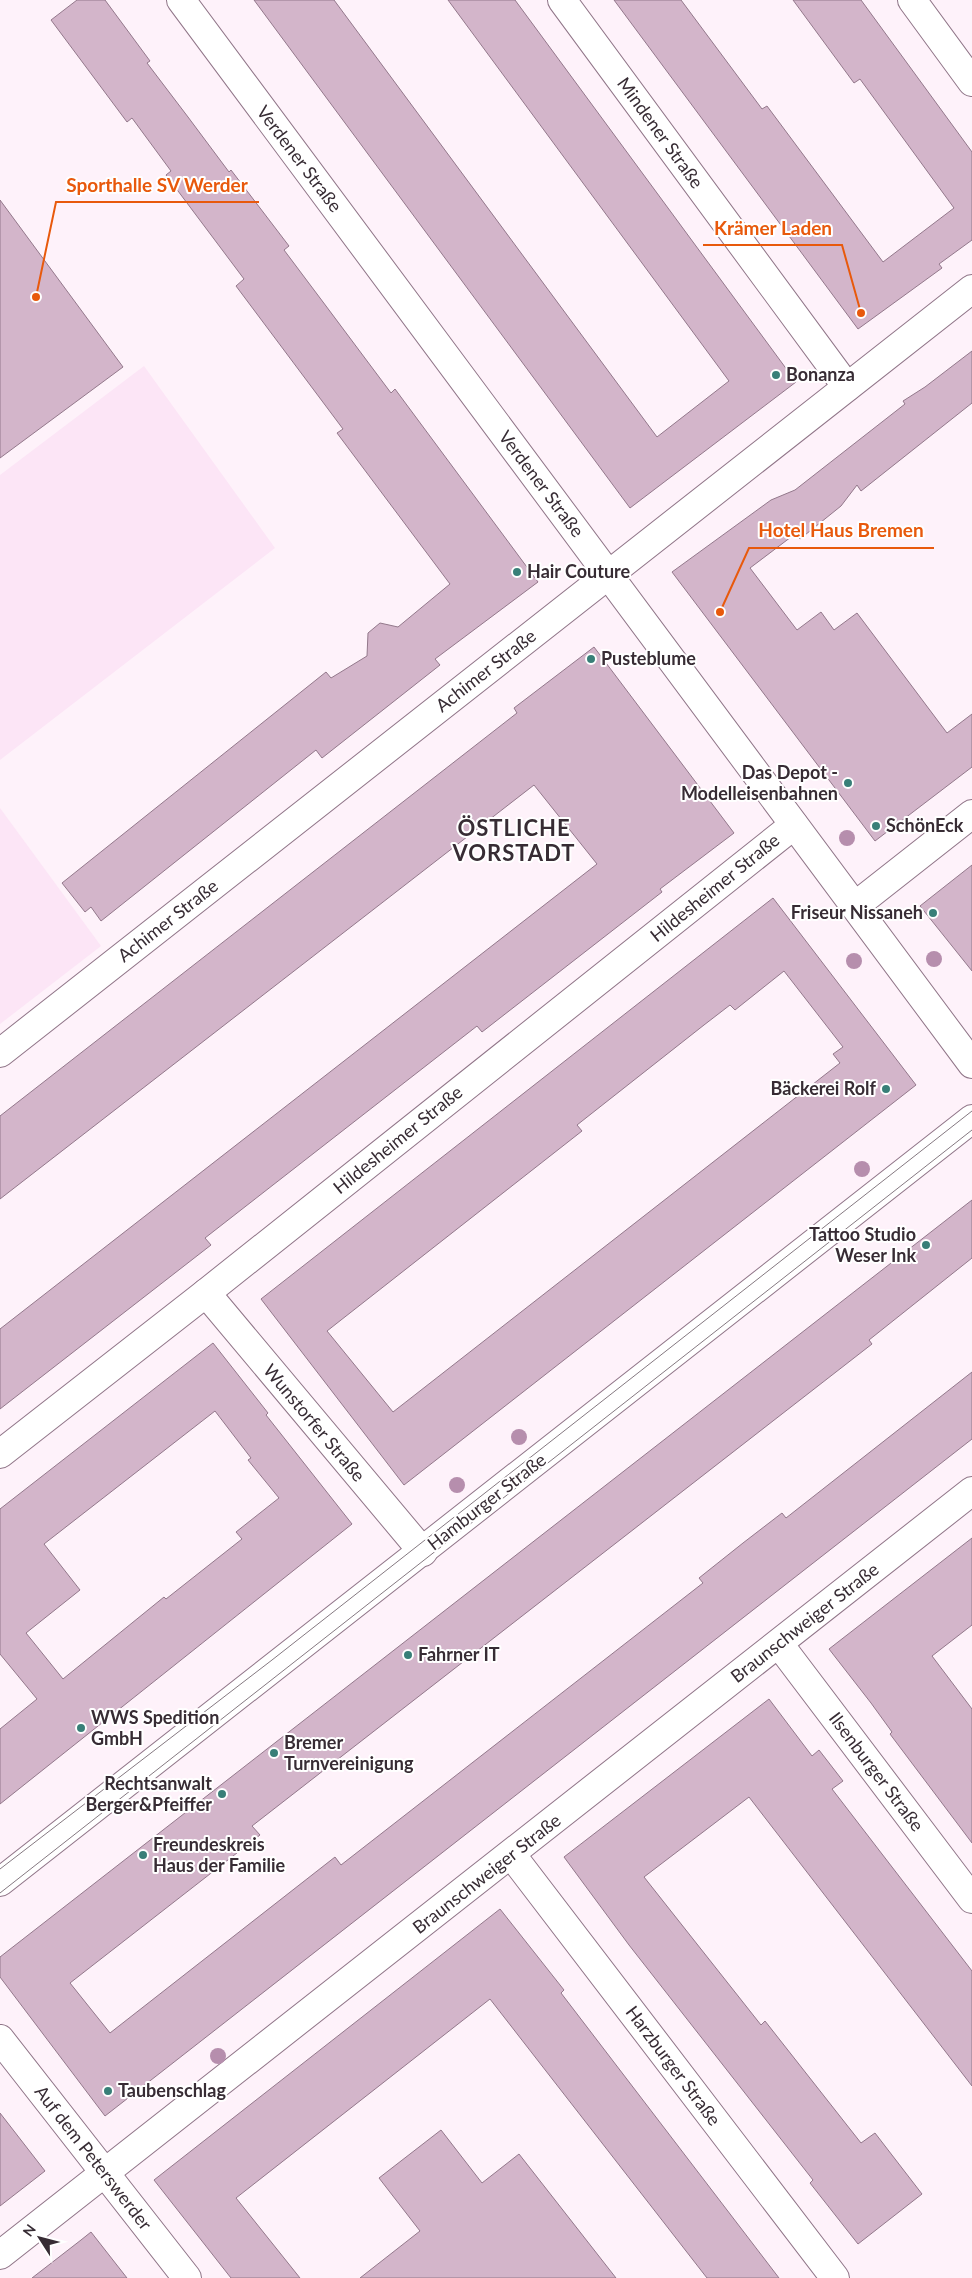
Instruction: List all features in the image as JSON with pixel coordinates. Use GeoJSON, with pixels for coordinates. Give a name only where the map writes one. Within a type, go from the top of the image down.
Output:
{"type":"FeatureCollection","features":[{"type":"Feature","properties":{"kind":"street","name":"Verdener Straße"},"geometry":{"type":"LineString","coordinates":[[181,0],[972,1064]]}},
{"type":"Feature","properties":{"kind":"street","name":"Mindener Straße"},"geometry":{"type":"LineString","coordinates":[[562,0],[847,387]]}},
{"type":"Feature","properties":{"kind":"street"},"geometry":{"type":"LineString","coordinates":[[912,0],[972,82]]}},
{"type":"Feature","properties":{"kind":"street","name":"Achimer Straße"},"geometry":{"type":"LineString","coordinates":[[0,1053],[972,289]]}},
{"type":"Feature","properties":{"kind":"street"},"geometry":{"type":"LineString","coordinates":[[855,906],[972,814]]}},
{"type":"Feature","properties":{"kind":"street","name":"Hildesheimer Straße"},"geometry":{"type":"LineString","coordinates":[[0,1454],[206,1294],[794,825]]}},
{"type":"Feature","properties":{"kind":"street","name":"Hamburger Straße"},"geometry":{"type":"LineString","coordinates":[[0,1882],[972,1119]]}},
{"type":"Feature","properties":{"kind":"street","name":"Wunstorfer Straße"},"geometry":{"type":"LineString","coordinates":[[206,1294],[422,1552]]}},
{"type":"Feature","properties":{"kind":"street","name":"Braunschweiger Straße"},"geometry":{"type":"LineString","coordinates":[[0,2255],[779,1644],[972,1490]]}},
{"type":"Feature","properties":{"kind":"street","name":"Ilsenburger Straße"},"geometry":{"type":"LineString","coordinates":[[779,1644],[972,1899]]}},
{"type":"Feature","properties":{"kind":"street","name":"Harzburger Straße"},"geometry":{"type":"LineString","coordinates":[[511,1854],[835,2278]]}},
{"type":"Feature","properties":{"kind":"street","name":"Auf dem Peterswerder"},"geometry":{"type":"LineString","coordinates":[[0,2039],[187,2278]]}},
{"type":"Feature","properties":{"kind":"shaded area"},"geometry":{"type":"Polygon","coordinates":[[[144,366],[275,548],[0,760],[0,475],[144,366]]]}},
{"type":"Feature","properties":{"kind":"shaded area"},"geometry":{"type":"Polygon","coordinates":[[[0,808],[101,946],[0,1024],[0,808]]]}},
{"type":"Feature","properties":{"kind":"building"},"geometry":{"type":"Polygon","coordinates":[[[77,0],[105,0],[150,61],[147,63],[229,172],[231,170],[289,246],[284,250],[391,393],[395,389],[538,582],[435,659],[440,665],[322,758],[316,750],[101,921],[91,907],[85,912],[62,883],[326,672],[331,678],[367,656],[368,633],[380,623],[398,627],[450,584],[337,433],[343,429],[236,286],[244,279],[166,175],[171,171],[132,118],[127,122],[51,20],[77,0]]]}},
{"type":"Feature","properties":{"kind":"building"},"geometry":{"type":"Polygon","coordinates":[[[254,0],[334,0],[657,437],[729,381],[448,0],[515,0],[796,382],[630,508],[254,0]]]}},
{"type":"Feature","properties":{"kind":"building"},"geometry":{"type":"Polygon","coordinates":[[[614,0],[681,0],[762,109],[767,106],[883,262],[954,208],[860,79],[854,83],[793,0],[861,0],[972,152],[972,240],[939,264],[942,268],[858,329],[614,0]]]}},
{"type":"Feature","properties":{"kind":"building"},"geometry":{"type":"Polygon","coordinates":[[[0,200],[123,367],[0,458],[0,200]]]}},
{"type":"Feature","properties":{"kind":"building"},"geometry":{"type":"Polygon","coordinates":[[[972,351],[972,403],[861,491],[857,485],[841,506],[800,539],[795,534],[750,568],[797,630],[821,612],[834,630],[857,613],[947,733],[972,714],[972,767],[875,841],[672,572],[771,500],[795,490],[905,404],[903,401],[925,387],[972,351]]]}},
{"type":"Feature","properties":{"kind":"building"},"geometry":{"type":"Polygon","coordinates":[[[594,647],[734,833],[660,889],[662,892],[482,1032],[477,1026],[205,1238],[211,1245],[0,1409],[0,1329],[597,864],[534,785],[0,1199],[0,1116],[517,713],[514,708],[594,647]]]}},
{"type":"Feature","properties":{"kind":"building"},"geometry":{"type":"Polygon","coordinates":[[[972,865],[972,971],[920,906],[972,865]]]}},
{"type":"Feature","properties":{"kind":"building"},"geometry":{"type":"Polygon","coordinates":[[[773,898],[916,1085],[404,1485],[261,1299],[773,898]],[[784,971],[735,1010],[730,1005],[577,1125],[582,1131],[327,1331],[393,1412],[840,1063],[833,1054],[843,1047],[784,971]]]}},
{"type":"Feature","properties":{"kind":"building"},"geometry":{"type":"Polygon","coordinates":[[[972,1200],[972,1258],[869,1340],[872,1344],[252,1826],[260,1835],[70,1983],[110,2033],[335,1857],[341,1865],[703,1583],[699,1578],[743,1543],[782,1513],[786,1518],[972,1372],[972,1439],[105,2116],[0,1977],[0,1957],[972,1200]]]}},
{"type":"Feature","properties":{"kind":"building"},"geometry":{"type":"Polygon","coordinates":[[[213,1343],[268,1413],[266,1415],[352,1524],[0,1804],[0,1729],[37,1699],[0,1654],[0,1509],[213,1343]],[[215,1411],[44,1544],[80,1590],[26,1633],[63,1679],[164,1597],[166,1599],[242,1539],[236,1532],[279,1498],[248,1460],[251,1458],[215,1411]]]}},
{"type":"Feature","properties":{"kind":"building"},"geometry":{"type":"Polygon","coordinates":[[[972,1538],[972,1625],[932,1656],[972,1709],[972,1843],[890,1734],[892,1732],[871,1703],[829,1649],[972,1538]]]}},
{"type":"Feature","properties":{"kind":"building"},"geometry":{"type":"Polygon","coordinates":[[[769,1699],[812,1756],[819,1750],[843,1781],[832,1789],[972,1971],[972,2086],[749,1797],[644,1877],[761,2025],[765,2021],[861,2143],[875,2133],[922,2194],[858,2244],[810,2183],[813,2180],[629,1945],[564,1857],[769,1699]]]}},
{"type":"Feature","properties":{"kind":"building"},"geometry":{"type":"Polygon","coordinates":[[[500,1909],[564,1990],[561,1993],[779,2278],[707,2278],[490,1999],[236,2198],[300,2278],[231,2278],[154,2180],[500,1909]]]}},
{"type":"Feature","properties":{"kind":"building"},"geometry":{"type":"Polygon","coordinates":[[[0,2113],[45,2171],[0,2206],[0,2113]]]}},
{"type":"Feature","properties":{"kind":"building"},"geometry":{"type":"Polygon","coordinates":[[[441,2130],[482,2183],[519,2154],[616,2278],[360,2278],[420,2231],[379,2178],[441,2130]]]}},
{"type":"Feature","properties":{"kind":"building"},"geometry":{"type":"Polygon","coordinates":[[[91,2232],[127,2278],[32,2278],[81,2240],[91,2232]]]}},
{"type":"Feature","properties":{"kind":"tram line"},"geometry":{"type":"LineString","coordinates":[[0,1869],[272,1660],[972,1111]]}},
{"type":"Feature","properties":{"kind":"tram line"},"geometry":{"type":"LineString","coordinates":[[0,1893],[972,1130]]}},
{"type":"Feature","properties":{"kind":"place","name":"Sporthalle SV Werder"},"geometry":{"type":"Point","coordinates":[36,297]}},
{"type":"Feature","properties":{"kind":"place","name":"Krämer Laden"},"geometry":{"type":"Point","coordinates":[861,313]}},
{"type":"Feature","properties":{"kind":"place","name":"Bonanza"},"geometry":{"type":"Point","coordinates":[776,375]}},
{"type":"Feature","properties":{"kind":"place","name":"Hair Couture"},"geometry":{"type":"Point","coordinates":[517,572]}},
{"type":"Feature","properties":{"kind":"place","name":"Hotel Haus Bremen"},"geometry":{"type":"Point","coordinates":[720,612]}},
{"type":"Feature","properties":{"kind":"place","name":"Pusteblume"},"geometry":{"type":"Point","coordinates":[591,659]}},
{"type":"Feature","properties":{"kind":"place","name":"Das Depot - Modelleisenbahnen"},"geometry":{"type":"Point","coordinates":[848,783]}},
{"type":"Feature","properties":{"kind":"place","name":"SchönEck"},"geometry":{"type":"Point","coordinates":[876,826]}},
{"type":"Feature","properties":{"kind":"place","name":"Friseur Nissaneh"},"geometry":{"type":"Point","coordinates":[933,913]}},
{"type":"Feature","properties":{"kind":"place","name":"Bäckerei Rolf"},"geometry":{"type":"Point","coordinates":[886,1089]}},
{"type":"Feature","properties":{"kind":"place","name":"Tattoo Studio Weser Ink"},"geometry":{"type":"Point","coordinates":[926,1245]}},
{"type":"Feature","properties":{"kind":"place","name":"Fahrner IT"},"geometry":{"type":"Point","coordinates":[408,1655]}},
{"type":"Feature","properties":{"kind":"place","name":"WWS Spedition GmbH"},"geometry":{"type":"Point","coordinates":[81,1728]}},
{"type":"Feature","properties":{"kind":"place","name":"Bremer Turnvereinigung"},"geometry":{"type":"Point","coordinates":[274,1753]}},
{"type":"Feature","properties":{"kind":"place","name":"Rechtsanwalt Berger&Pfeiffer"},"geometry":{"type":"Point","coordinates":[222,1794]}},
{"type":"Feature","properties":{"kind":"place","name":"Freundeskreis Haus der Familie"},"geometry":{"type":"Point","coordinates":[143,1855]}},
{"type":"Feature","properties":{"kind":"place","name":"Taubenschlag"},"geometry":{"type":"Point","coordinates":[108,2091]}},
{"type":"Feature","properties":{"kind":"district","name":"ÖSTLICHE VORSTADT"},"geometry":{"type":"Point","coordinates":[514,840]}}]}
